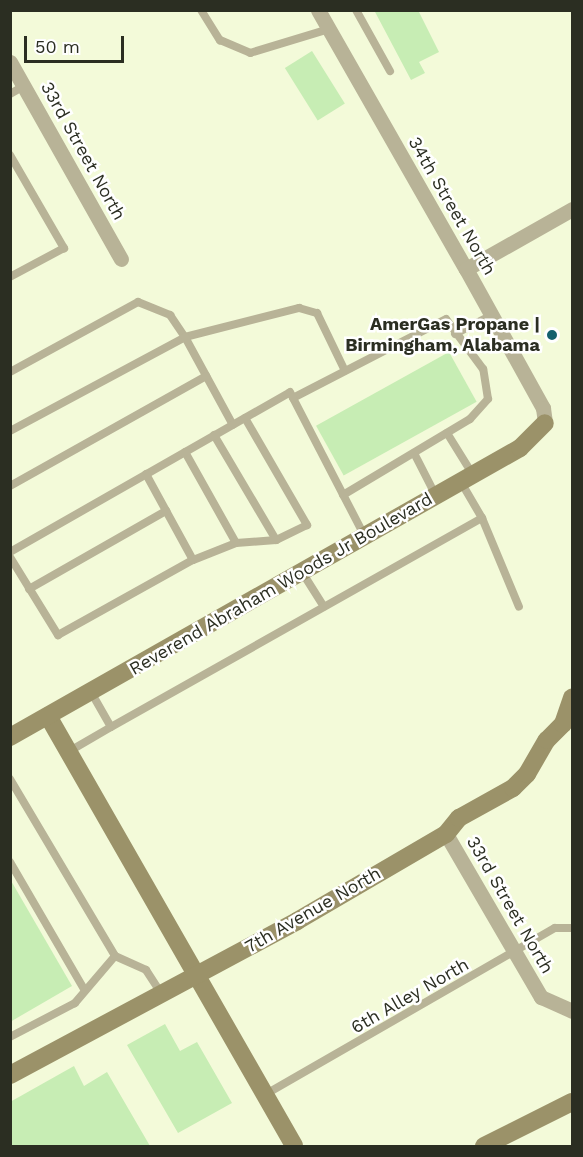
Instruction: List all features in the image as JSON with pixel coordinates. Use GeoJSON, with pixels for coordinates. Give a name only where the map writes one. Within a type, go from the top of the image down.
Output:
{"type":"FeatureCollection","features":[{"type":"Feature","properties":{"kind":"street","name":"34th Street North"},"geometry":{"type":"LineString","coordinates":[[318,10],[492,315],[543,408],[545,423]]}},
{"type":"Feature","properties":{"kind":"street","name":"33rd Street North"},"geometry":{"type":"LineString","coordinates":[[10,62],[17,90],[121,259]]}},
{"type":"Feature","properties":{"kind":"street"},"geometry":{"type":"LineString","coordinates":[[466,269],[573,209]]}},
{"type":"Feature","properties":{"kind":"street","name":"Reverend Abraham Woods Jr Boulevard"},"geometry":{"type":"LineString","coordinates":[[10,737],[520,448],[545,423]]}},
{"type":"Feature","properties":{"kind":"street","name":"7th Avenue North"},"geometry":{"type":"LineString","coordinates":[[10,1075],[196,976],[446,834],[459,818],[513,788],[527,774],[547,740],[563,724],[573,698]]}},
{"type":"Feature","properties":{"kind":"street"},"geometry":{"type":"LineString","coordinates":[[48,716],[294,1146]]}},
{"type":"Feature","properties":{"kind":"street","name":"33rd Street North"},"geometry":{"type":"LineString","coordinates":[[446,834],[541,997],[573,1011]]}},
{"type":"Feature","properties":{"kind":"street"},"geometry":{"type":"LineString","coordinates":[[484,1146],[573,1102]]}},
{"type":"Feature","properties":{"kind":"lane"},"geometry":{"type":"LineString","coordinates":[[201,10],[220,40],[250,53],[329,29]]}},
{"type":"Feature","properties":{"kind":"lane"},"geometry":{"type":"LineString","coordinates":[[356,10],[390,71]]}},
{"type":"Feature","properties":{"kind":"lane"},"geometry":{"type":"LineString","coordinates":[[10,155],[64,248],[10,277]]}},
{"type":"Feature","properties":{"kind":"lane"},"geometry":{"type":"LineString","coordinates":[[10,372],[138,302],[170,315],[185,337],[233,424]]}},
{"type":"Feature","properties":{"kind":"lane"},"geometry":{"type":"LineString","coordinates":[[10,431],[185,337],[299,308],[317,313],[345,370]]}},
{"type":"Feature","properties":{"kind":"lane"},"geometry":{"type":"LineString","coordinates":[[455,334],[492,315]]}},
{"type":"Feature","properties":{"kind":"lane"},"geometry":{"type":"LineString","coordinates":[[293,398],[446,319],[483,369],[488,399],[470,419],[344,495]]}},
{"type":"Feature","properties":{"kind":"lane"},"geometry":{"type":"LineString","coordinates":[[10,486],[206,376]]}},
{"type":"Feature","properties":{"kind":"lane"},"geometry":{"type":"LineString","coordinates":[[10,552],[290,392],[365,536]]}},
{"type":"Feature","properties":{"kind":"lane"},"geometry":{"type":"LineString","coordinates":[[10,556],[58,636],[193,560],[236,543],[276,540],[307,525],[245,418]]}},
{"type":"Feature","properties":{"kind":"lane"},"geometry":{"type":"LineString","coordinates":[[447,433],[519,607]]}},
{"type":"Feature","properties":{"kind":"lane"},"geometry":{"type":"LineString","coordinates":[[214,435],[276,540]]}},
{"type":"Feature","properties":{"kind":"lane"},"geometry":{"type":"LineString","coordinates":[[185,452],[236,543]]}},
{"type":"Feature","properties":{"kind":"lane"},"geometry":{"type":"LineString","coordinates":[[414,453],[436,496]]}},
{"type":"Feature","properties":{"kind":"lane"},"geometry":{"type":"LineString","coordinates":[[146,474],[193,560]]}},
{"type":"Feature","properties":{"kind":"lane"},"geometry":{"type":"LineString","coordinates":[[29,589],[166,511]]}},
{"type":"Feature","properties":{"kind":"lane"},"geometry":{"type":"LineString","coordinates":[[68,752],[482,518]]}},
{"type":"Feature","properties":{"kind":"lane"},"geometry":{"type":"LineString","coordinates":[[302,572],[324,607]]}},
{"type":"Feature","properties":{"kind":"lane"},"geometry":{"type":"LineString","coordinates":[[91,692],[111,727]]}},
{"type":"Feature","properties":{"kind":"lane"},"geometry":{"type":"LineString","coordinates":[[10,779],[115,956],[146,970],[162,994]]}},
{"type":"Feature","properties":{"kind":"lane"},"geometry":{"type":"LineString","coordinates":[[10,862],[84,989]]}},
{"type":"Feature","properties":{"kind":"lane","name":"6th Alley North"},"geometry":{"type":"LineString","coordinates":[[264,1095],[282,1089],[555,928],[573,928]]}},
{"type":"Feature","properties":{"kind":"lane"},"geometry":{"type":"LineString","coordinates":[[10,1037],[75,1003],[84,989],[115,956]]}},
{"type":"Feature","properties":{"kind":"building"},"geometry":{"type":"Polygon","coordinates":[[[374,10],[418,10],[439,52],[419,62],[425,73],[411,80],[374,10]]]}},
{"type":"Feature","properties":{"kind":"building"},"geometry":{"type":"Polygon","coordinates":[[[312,51],[345,104],[318,121],[285,68],[312,51]]]}},
{"type":"Feature","properties":{"kind":"building"},"geometry":{"type":"Polygon","coordinates":[[[449,352],[477,402],[344,476],[316,426],[449,352]]]}},
{"type":"Feature","properties":{"kind":"building"},"geometry":{"type":"Polygon","coordinates":[[[10,879],[72,986],[10,1022],[10,879]]]}},
{"type":"Feature","properties":{"kind":"building"},"geometry":{"type":"Polygon","coordinates":[[[165,1024],[180,1051],[197,1042],[232,1103],[178,1133],[127,1045],[165,1024]]]}},
{"type":"Feature","properties":{"kind":"building"},"geometry":{"type":"Polygon","coordinates":[[[74,1066],[84,1086],[107,1072],[150,1146],[10,1146],[10,1102],[74,1066]]]}},
{"type":"Feature","properties":{"kind":"place","name":"AmerGas Propane | Birmingham, Alabama"},"geometry":{"type":"Point","coordinates":[552,335]}}]}
